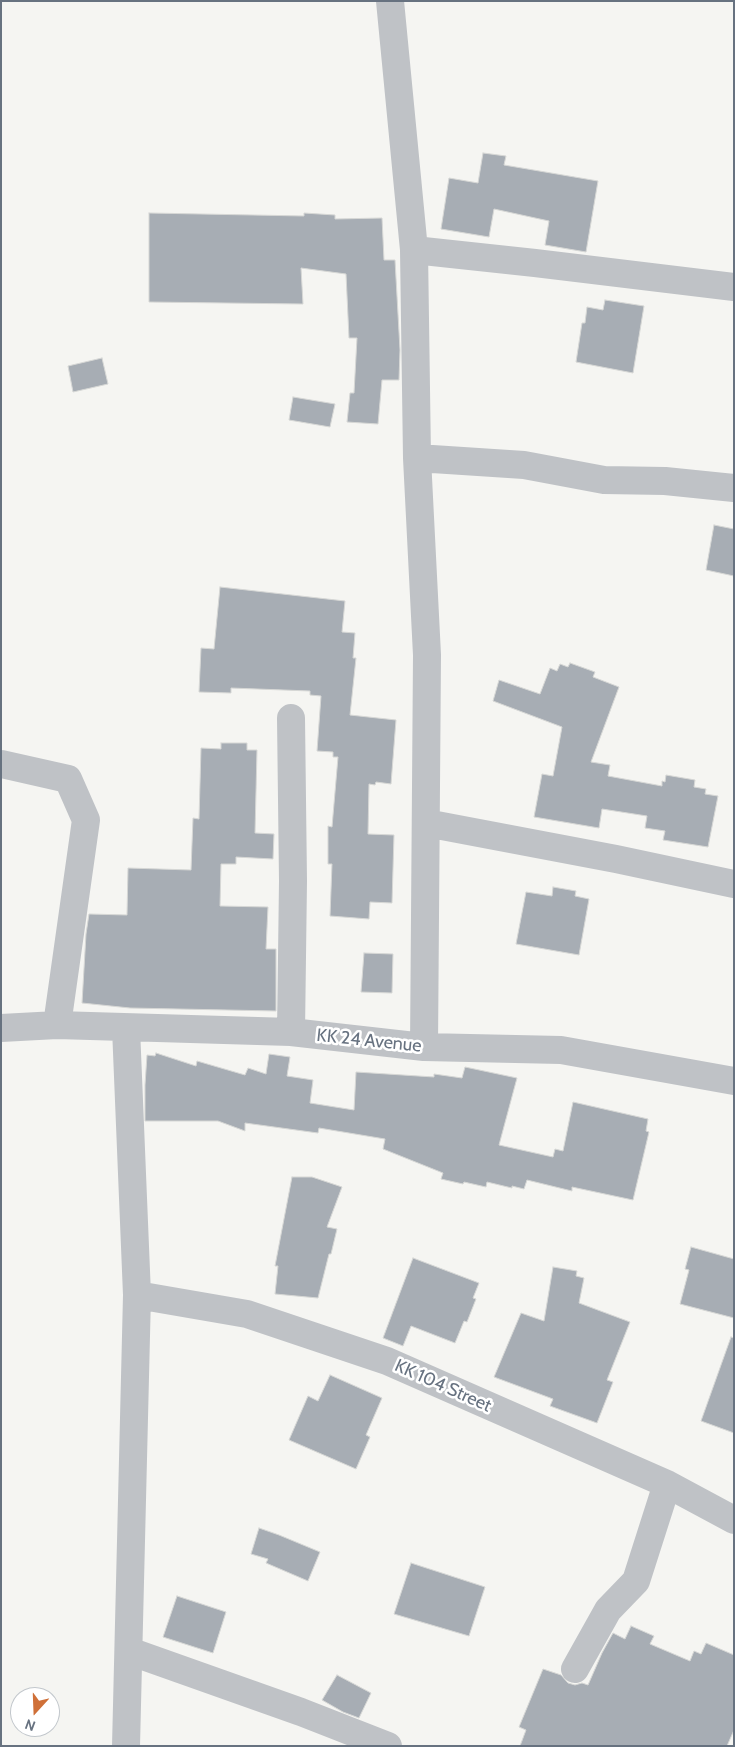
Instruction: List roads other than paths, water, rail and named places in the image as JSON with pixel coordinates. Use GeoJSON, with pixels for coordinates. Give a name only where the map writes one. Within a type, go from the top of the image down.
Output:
{"type":"FeatureCollection","features":[{"type":"Feature","properties":{"kind":"street"},"geometry":{"type":"LineString","coordinates":[[390,1],[414,250],[418,458],[427,656],[424,1047]]}},
{"type":"Feature","properties":{"kind":"street"},"geometry":{"type":"LineString","coordinates":[[414,250],[734,287]]}},
{"type":"Feature","properties":{"kind":"street"},"geometry":{"type":"LineString","coordinates":[[418,458],[524,465],[604,480],[665,481],[734,488]]}},
{"type":"Feature","properties":{"kind":"street"},"geometry":{"type":"LineString","coordinates":[[291,718],[293,880],[291,1032]]}},
{"type":"Feature","properties":{"kind":"street"},"geometry":{"type":"LineString","coordinates":[[1,764],[68,779],[86,820],[58,1025]]}},
{"type":"Feature","properties":{"kind":"street"},"geometry":{"type":"LineString","coordinates":[[426,823],[616,859],[734,884]]}},
{"type":"Feature","properties":{"kind":"street","name":"KK 24 Avenue"},"geometry":{"type":"LineString","coordinates":[[1,1028],[58,1025],[291,1032],[424,1047],[561,1050],[734,1081]]}},
{"type":"Feature","properties":{"kind":"street"},"geometry":{"type":"LineString","coordinates":[[126,1028],[137,1295],[126,1746]]}},
{"type":"Feature","properties":{"kind":"street","name":"KK 104 Street"},"geometry":{"type":"LineString","coordinates":[[137,1295],[247,1314],[387,1361],[667,1484],[734,1520]]}},
{"type":"Feature","properties":{"kind":"street"},"geometry":{"type":"LineString","coordinates":[[575,1669],[608,1610],[636,1581],[667,1484]]}},
{"type":"Feature","properties":{"kind":"street"},"geometry":{"type":"LineString","coordinates":[[129,1651],[302,1712],[388,1746]]}}]}
